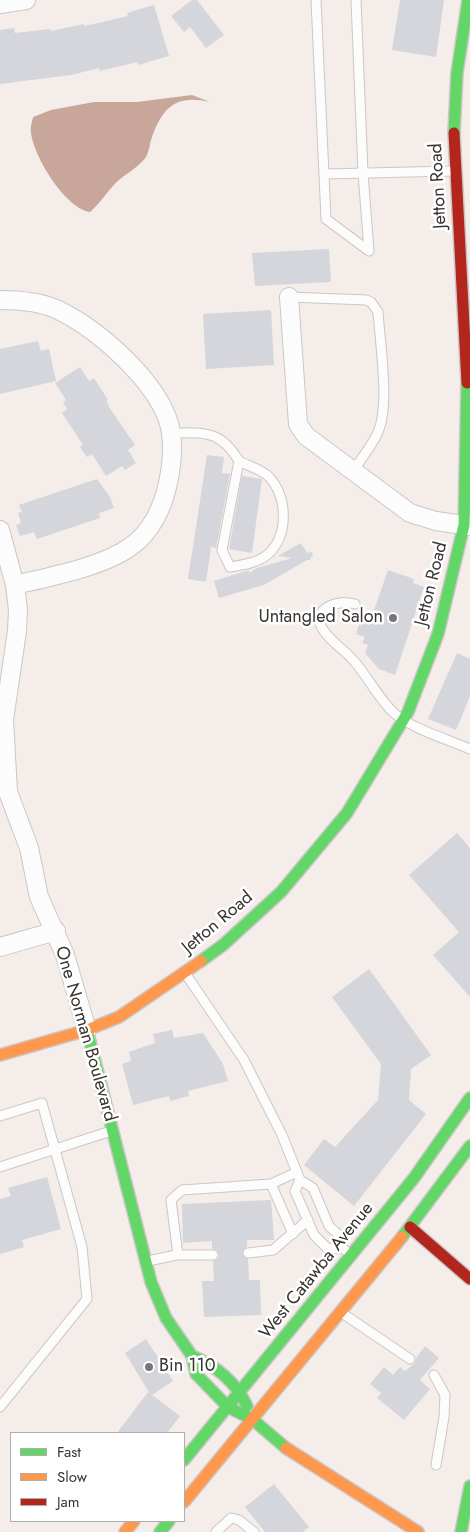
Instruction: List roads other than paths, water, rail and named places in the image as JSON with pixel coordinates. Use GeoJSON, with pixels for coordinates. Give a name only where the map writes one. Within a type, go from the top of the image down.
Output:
{"type":"FeatureCollection","features":[{"type":"Feature","properties":{"kind":"street"},"geometry":{"type":"LineString","coordinates":[[0,4],[26,0]]}},
{"type":"Feature","properties":{"kind":"street","name":"Jetton Road"},"geometry":{"type":"LineString","coordinates":[[0,1056],[87,1030],[119,1017],[185,973],[252,920],[305,865],[360,793],[403,720],[438,634],[467,525],[467,305],[456,171],[468,0]]}},
{"type":"Feature","properties":{"kind":"street"},"geometry":{"type":"LineString","coordinates":[[289,297],[298,424],[306,436],[410,513],[467,525]]}},
{"type":"Feature","properties":{"kind":"street"},"geometry":{"type":"LineString","coordinates":[[0,300],[15,300],[55,309],[96,335],[118,353],[148,385],[161,404],[171,433],[172,464],[166,493],[158,513],[146,532],[131,547],[112,557],[61,574],[15,585]]}},
{"type":"Feature","properties":{"kind":"street","name":"One Norman Boulevard"},"geometry":{"type":"LineString","coordinates":[[0,530],[15,585],[17,631],[4,720],[8,792],[29,848],[39,897],[56,931],[76,987],[146,1262],[159,1304],[178,1337],[192,1356],[196,1374],[228,1407],[252,1419],[277,1442],[387,1510],[418,1532]]}},
{"type":"Feature","properties":{"kind":"street"},"geometry":{"type":"LineString","coordinates":[[0,947],[56,931]]}},
{"type":"Feature","properties":{"kind":"street","name":"West Catawba Avenue"},"geometry":{"type":"LineString","coordinates":[[185,1459],[414,1178],[470,1098]]}},
{"type":"Feature","properties":{"kind":"street"},"geometry":{"type":"LineString","coordinates":[[185,1501],[410,1227],[470,1146]]}},
{"type":"Feature","properties":{"kind":"street"},"geometry":{"type":"LineString","coordinates":[[410,1227],[470,1279]]}},
{"type":"Feature","properties":{"kind":"street","name":"One Norman Boulevard"},"geometry":{"type":"LineString","coordinates":[[192,1356],[210,1362],[241,1391],[252,1419]]}},
{"type":"Feature","properties":{"kind":"street"},"geometry":{"type":"LineString","coordinates":[[461,1532],[470,1486]]}},
{"type":"Feature","properties":{"kind":"street"},"geometry":{"type":"LineString","coordinates":[[125,1532],[133,1522]]}},
{"type":"Feature","properties":{"kind":"street"},"geometry":{"type":"LineString","coordinates":[[160,1532],[168,1522]]}},
{"type":"Feature","properties":{"kind":"lane"},"geometry":{"type":"LineString","coordinates":[[316,0],[326,219],[369,250],[363,173],[356,0]]}},
{"type":"Feature","properties":{"kind":"lane"},"geometry":{"type":"LineString","coordinates":[[324,174],[456,171]]}},
{"type":"Feature","properties":{"kind":"lane"},"geometry":{"type":"LineString","coordinates":[[289,297],[360,300],[372,302],[376,307],[384,403],[382,418],[378,432],[353,471]]}},
{"type":"Feature","properties":{"kind":"lane"},"geometry":{"type":"LineString","coordinates":[[171,433],[209,433],[231,448],[239,461],[269,476],[280,494],[284,517],[279,537],[267,554],[251,563],[230,567],[222,550],[239,461]]}},
{"type":"Feature","properties":{"kind":"lane"},"geometry":{"type":"LineString","coordinates":[[355,604],[345,601],[334,602],[324,610],[320,618],[321,627],[354,660],[384,702],[403,720],[470,749]]}},
{"type":"Feature","properties":{"kind":"lane"},"geometry":{"type":"LineString","coordinates":[[185,973],[244,1060],[282,1136],[298,1176],[313,1188],[329,1226],[341,1237],[342,1248]]}},
{"type":"Feature","properties":{"kind":"lane"},"geometry":{"type":"LineString","coordinates":[[0,1116],[42,1103],[82,1247],[87,1299],[0,1407]]}},
{"type":"Feature","properties":{"kind":"lane"},"geometry":{"type":"LineString","coordinates":[[0,1167],[112,1131]]}},
{"type":"Feature","properties":{"kind":"lane"},"geometry":{"type":"LineString","coordinates":[[178,1255],[171,1200],[182,1190],[271,1184],[298,1176]]}},
{"type":"Feature","properties":{"kind":"lane"},"geometry":{"type":"LineString","coordinates":[[298,1176],[295,1191],[314,1235],[328,1249],[342,1248],[352,1256]]}},
{"type":"Feature","properties":{"kind":"lane"},"geometry":{"type":"LineString","coordinates":[[271,1184],[293,1234]]}},
{"type":"Feature","properties":{"kind":"lane"},"geometry":{"type":"LineString","coordinates":[[248,1252],[273,1250],[308,1220]]}},
{"type":"Feature","properties":{"kind":"lane"},"geometry":{"type":"LineString","coordinates":[[146,1262],[178,1255],[212,1254]]}},
{"type":"Feature","properties":{"kind":"lane"},"geometry":{"type":"LineString","coordinates":[[341,1312],[410,1359]]}},
{"type":"Feature","properties":{"kind":"lane"},"geometry":{"type":"LineString","coordinates":[[434,1375],[445,1395],[444,1417],[436,1465]]}},
{"type":"Feature","properties":{"kind":"lane"},"geometry":{"type":"LineString","coordinates":[[216,1532],[231,1518],[239,1520],[254,1532]]}},
{"type":"Feature","properties":{"kind":"place","name":"Untangled Salon"},"geometry":{"type":"Point","coordinates":[393,618]}},
{"type":"Feature","properties":{"kind":"place","name":"Bin 110"},"geometry":{"type":"Point","coordinates":[149,1367]}}]}
